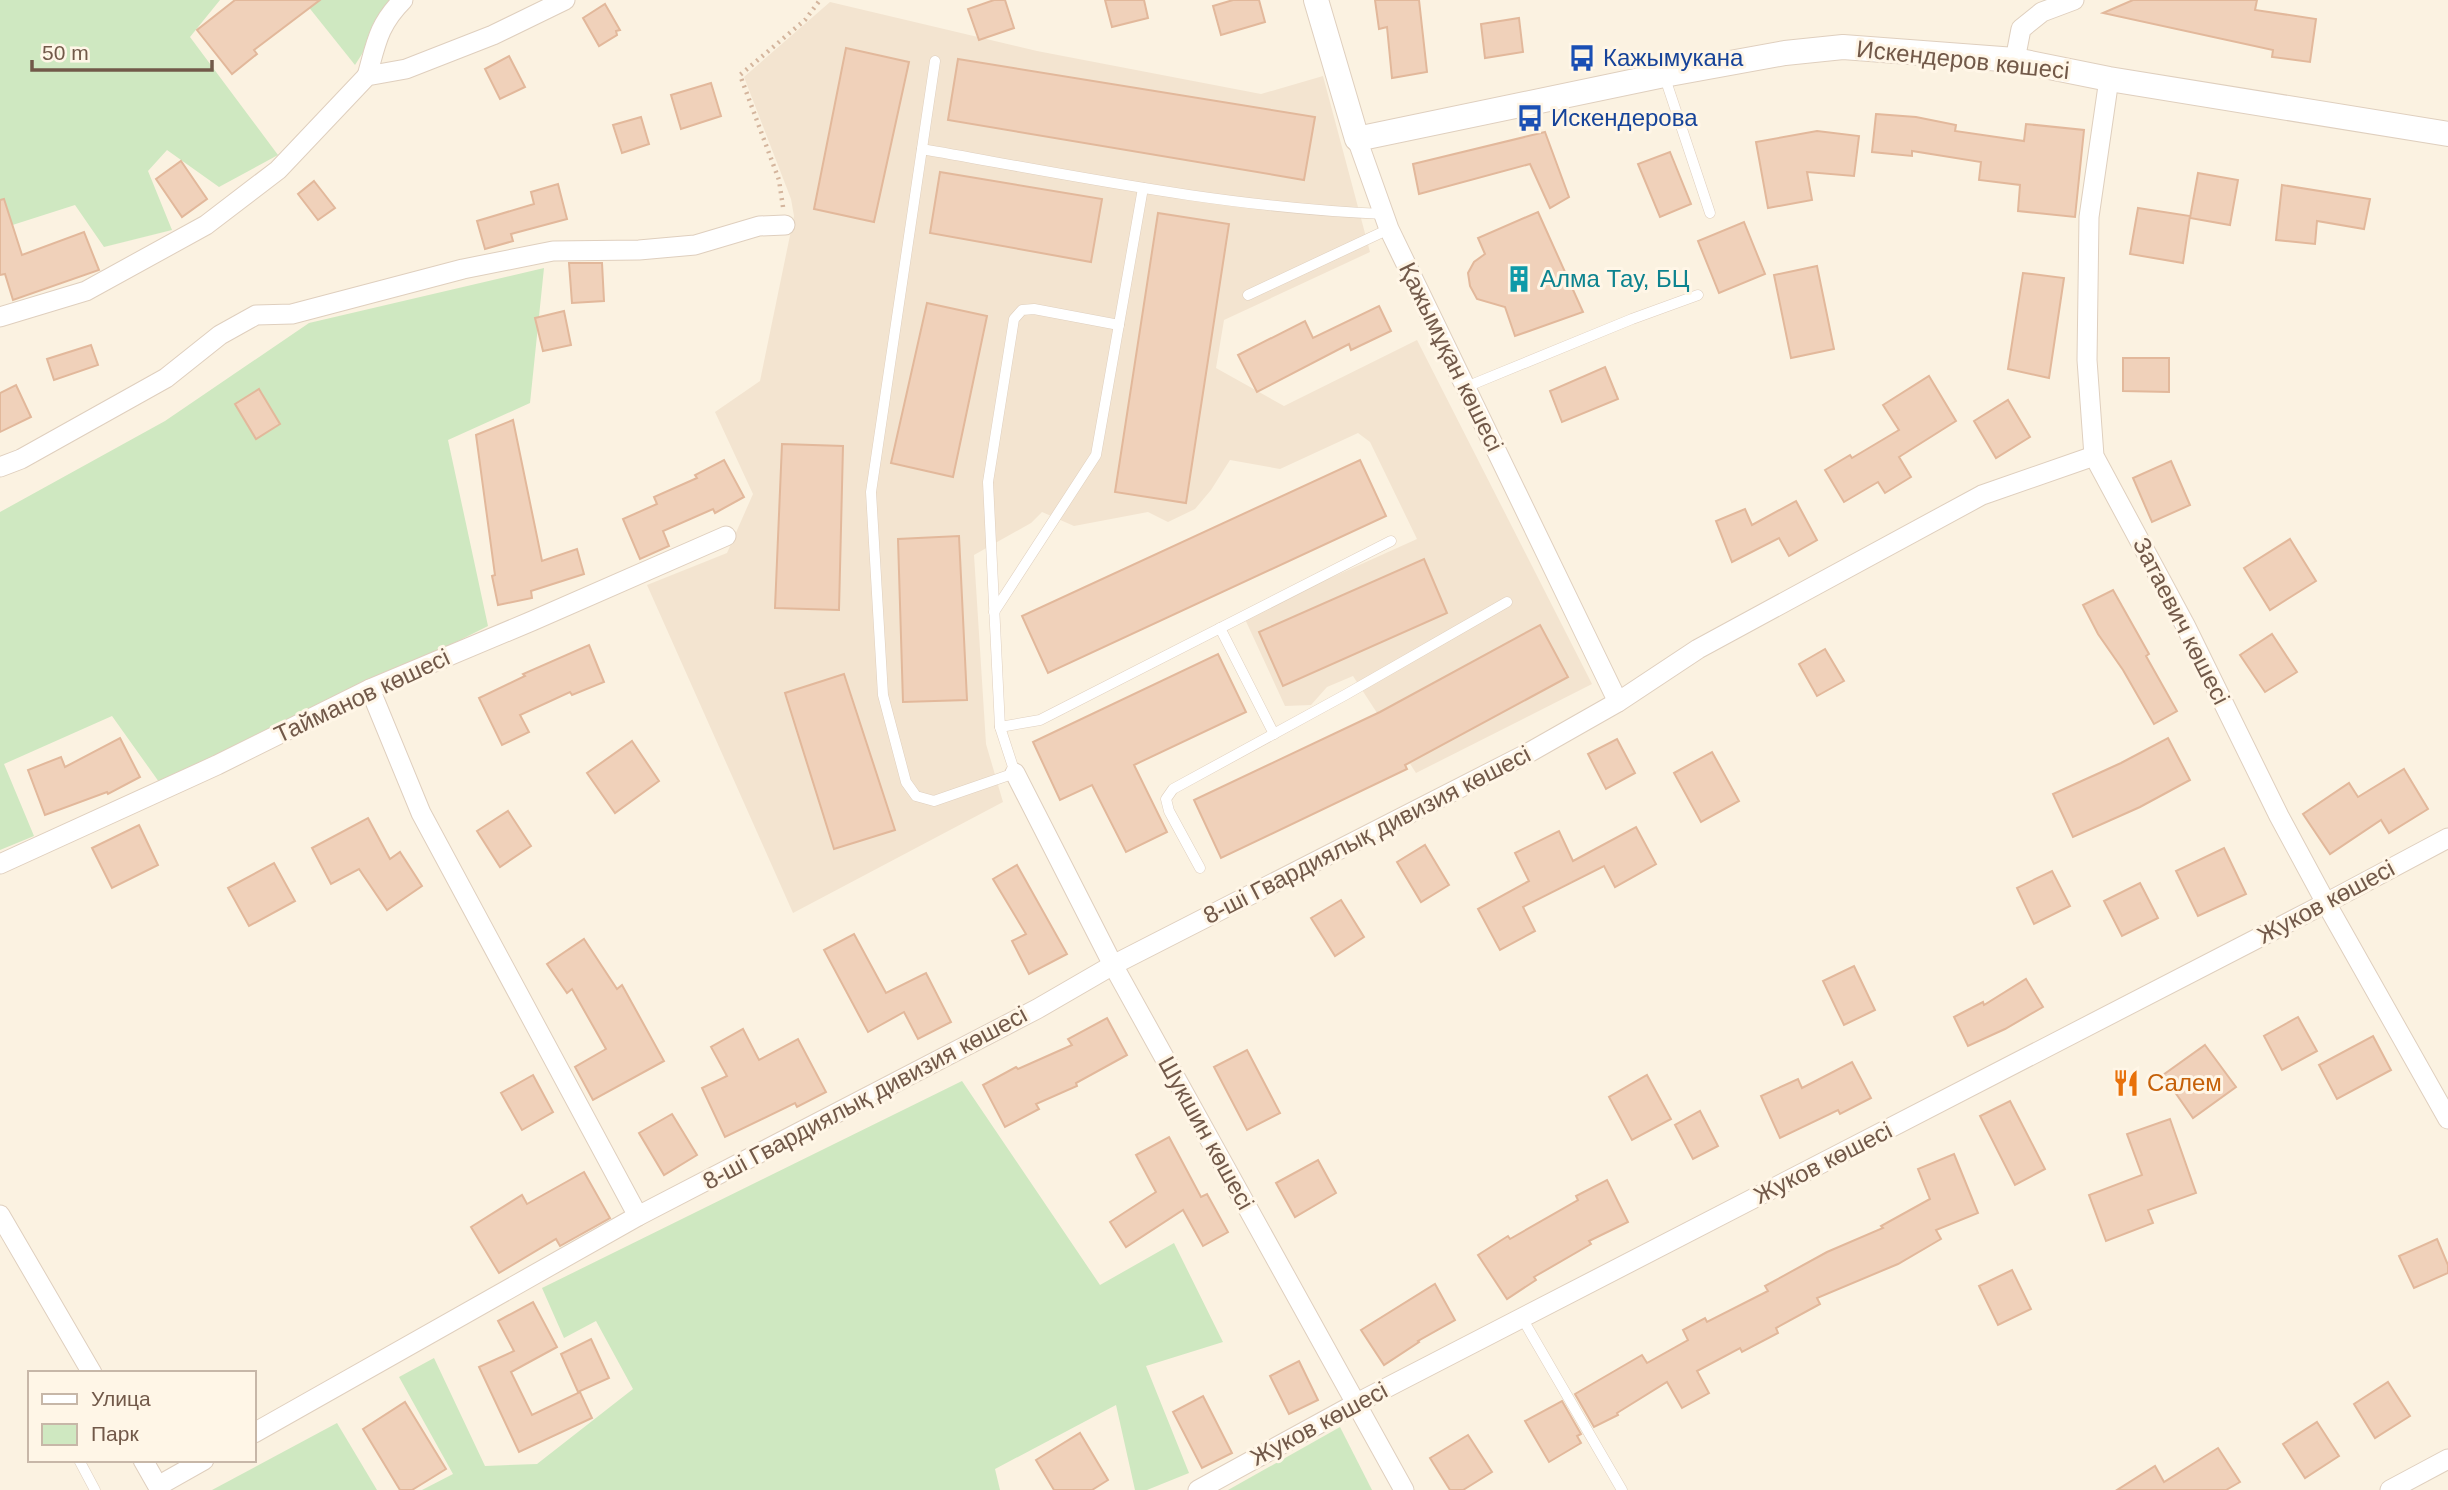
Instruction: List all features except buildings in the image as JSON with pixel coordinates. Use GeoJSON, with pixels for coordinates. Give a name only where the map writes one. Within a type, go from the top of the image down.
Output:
{"type":"FeatureCollection","features":[{"type":"Feature","properties":{"kind":"street"},"geometry":{"type":"LineString","coordinates":[[0,317],[86,291],[206,225],[278,170],[367,76],[378,32],[403,0]]}},
{"type":"Feature","properties":{"kind":"street"},"geometry":{"type":"LineString","coordinates":[[367,76],[406,69],[493,35],[565,0]]}},
{"type":"Feature","properties":{"kind":"street","name":"Қажымұқан көшесі"},"geometry":{"type":"LineString","coordinates":[[1317,0],[1356,139],[1386,222],[1618,702]]}},
{"type":"Feature","properties":{"kind":"street"},"geometry":{"type":"LineString","coordinates":[[2015,60],[2021,29],[2042,12],[2074,0]]}},
{"type":"Feature","properties":{"kind":"street","name":"Искендеров көшесі"},"geometry":{"type":"LineString","coordinates":[[1356,139],[1664,75],[1784,53],[1843,47],[2015,60],[2109,79],[2448,134]]}},
{"type":"Feature","properties":{"kind":"street","name":"Затаевич көшесі"},"geometry":{"type":"LineString","coordinates":[[2109,79],[2089,217],[2087,360],[2094,456],[2185,625],[2279,816],[2448,1119]]}},
{"type":"Feature","properties":{"kind":"street"},"geometry":{"type":"LineString","coordinates":[[0,467],[21,459],[166,378],[220,335],[256,315],[292,314],[463,270],[553,251],[639,250],[695,245],[759,226],[785,225]]}},
{"type":"Feature","properties":{"kind":"street","name":"8-ші Гвардиялық дивизия көшесі"},"geometry":{"type":"LineString","coordinates":[[256,1432],[638,1216],[1037,1009],[1113,965],[1531,752],[1618,702],[1698,649],[1982,495],[2094,456]]}},
{"type":"Feature","properties":{"kind":"street","name":"Тайманов көшесі"},"geometry":{"type":"LineString","coordinates":[[0,864],[217,765],[370,688],[726,536]]}},
{"type":"Feature","properties":{"kind":"street"},"geometry":{"type":"LineString","coordinates":[[370,688],[421,813],[638,1216]]}},
{"type":"Feature","properties":{"kind":"street","name":"Шукшин көшесі"},"geometry":{"type":"LineString","coordinates":[[1015,772],[1113,965],[1404,1490]]}},
{"type":"Feature","properties":{"kind":"street","name":"Жуков көшесі"},"geometry":{"type":"LineString","coordinates":[[1198,1490],[1355,1404],[2448,838]]}},
{"type":"Feature","properties":{"kind":"street"},"geometry":{"type":"LineString","coordinates":[[0,1215],[91,1371]]}},
{"type":"Feature","properties":{"kind":"street"},"geometry":{"type":"LineString","coordinates":[[2390,1490],[2448,1459]]}},
{"type":"Feature","properties":{"kind":"street"},"geometry":{"type":"LineString","coordinates":[[144,1462],[156,1489],[201,1462]]}},
{"type":"Feature","properties":{"kind":"lane"},"geometry":{"type":"LineString","coordinates":[[935,61],[871,492],[883,695],[906,782],[916,796],[934,801],[1015,772],[1000,727],[988,482],[1014,319],[1023,310],[1034,309],[1119,326]]}},
{"type":"Feature","properties":{"kind":"lane"},"geometry":{"type":"LineString","coordinates":[[1664,75],[1710,213]]}},
{"type":"Feature","properties":{"kind":"lane"},"geometry":{"type":"LineString","coordinates":[[922,149],[1143,188],[1386,222]]}},
{"type":"Feature","properties":{"kind":"lane"},"geometry":{"type":"LineString","coordinates":[[994,612],[1096,455],[1143,188]]}},
{"type":"Feature","properties":{"kind":"lane"},"geometry":{"type":"LineString","coordinates":[[1248,295],[1386,222]]}},
{"type":"Feature","properties":{"kind":"lane"},"geometry":{"type":"LineString","coordinates":[[1466,387],[1698,295]]}},
{"type":"Feature","properties":{"kind":"lane"},"geometry":{"type":"LineString","coordinates":[[1000,727],[1040,720],[1391,541]]}},
{"type":"Feature","properties":{"kind":"lane"},"geometry":{"type":"LineString","coordinates":[[1200,868],[1169,811],[1166,799],[1172,789],[1275,734],[1507,602]]}},
{"type":"Feature","properties":{"kind":"lane"},"geometry":{"type":"LineString","coordinates":[[1220,628],[1275,734]]}},
{"type":"Feature","properties":{"kind":"lane"},"geometry":{"type":"LineString","coordinates":[[1522,1318],[1622,1490]]}},
{"type":"Feature","properties":{"kind":"lane"},"geometry":{"type":"LineString","coordinates":[[80,1462],[95,1490]]}},
{"type":"Feature","properties":{"kind":"path"},"geometry":{"type":"LineString","coordinates":[[785,225],[779,180],[740,75],[805,20],[820,0]]}},
{"type":"Feature","properties":{"kind":"shaded area"},"geometry":{"type":"Polygon","coordinates":[[[830,2],[1037,51],[1261,94],[1323,76],[1370,252],[1224,320],[1216,368],[1284,406],[1417,340],[1592,684],[1416,773],[1353,676],[1327,687],[1311,705],[1285,706],[1244,617],[1417,539],[1370,442],[1358,433],[1280,469],[1230,460],[1195,509],[1168,522],[1148,512],[1074,526],[1042,512],[1031,523],[974,555],[986,744],[1003,802],[793,913],[647,585],[727,553],[753,494],[715,412],[760,381],[794,216],[791,199],[744,77],[830,2]]]}},
{"type":"Feature","properties":{"kind":"green space"},"geometry":{"type":"Polygon","coordinates":[[[0,0],[220,0],[190,37],[278,155],[219,187],[167,150],[148,171],[172,230],[104,247],[75,205],[0,229],[0,0]]]}},
{"type":"Feature","properties":{"kind":"green space"},"geometry":{"type":"Polygon","coordinates":[[[303,0],[396,0],[355,65],[303,0]]]}},
{"type":"Feature","properties":{"kind":"green space"},"geometry":{"type":"Polygon","coordinates":[[[544,268],[530,403],[448,440],[488,626],[164,789],[112,716],[4,764],[34,836],[0,850],[0,512],[165,421],[309,323],[544,268]]]}},
{"type":"Feature","properties":{"kind":"green space"},"geometry":{"type":"Polygon","coordinates":[[[962,1081],[1100,1285],[1174,1243],[1223,1342],[1146,1366],[1189,1473],[1147,1490],[1135,1490],[1116,1405],[995,1469],[1000,1490],[422,1490],[453,1474],[399,1377],[434,1358],[485,1466],[537,1464],[633,1389],[596,1321],[564,1338],[542,1288],[962,1081]]]}},
{"type":"Feature","properties":{"kind":"green space"},"geometry":{"type":"Polygon","coordinates":[[[337,1423],[377,1490],[212,1490],[337,1423]]]}},
{"type":"Feature","properties":{"kind":"green space"},"geometry":{"type":"Polygon","coordinates":[[[1340,1427],[1372,1490],[1228,1490],[1340,1427]]]}},
{"type":"Feature","properties":{"kind":"place","name":"Кажымукана"},"geometry":{"type":"Point","coordinates":[1582,58]}},
{"type":"Feature","properties":{"kind":"place","name":"Искендерова"},"geometry":{"type":"Point","coordinates":[1530,118]}},
{"type":"Feature","properties":{"kind":"place","name":"Алма Тау, БЦ"},"geometry":{"type":"Point","coordinates":[1519,279]}},
{"type":"Feature","properties":{"kind":"place","name":"Салем"},"geometry":{"type":"Point","coordinates":[2126,1083]}}]}
